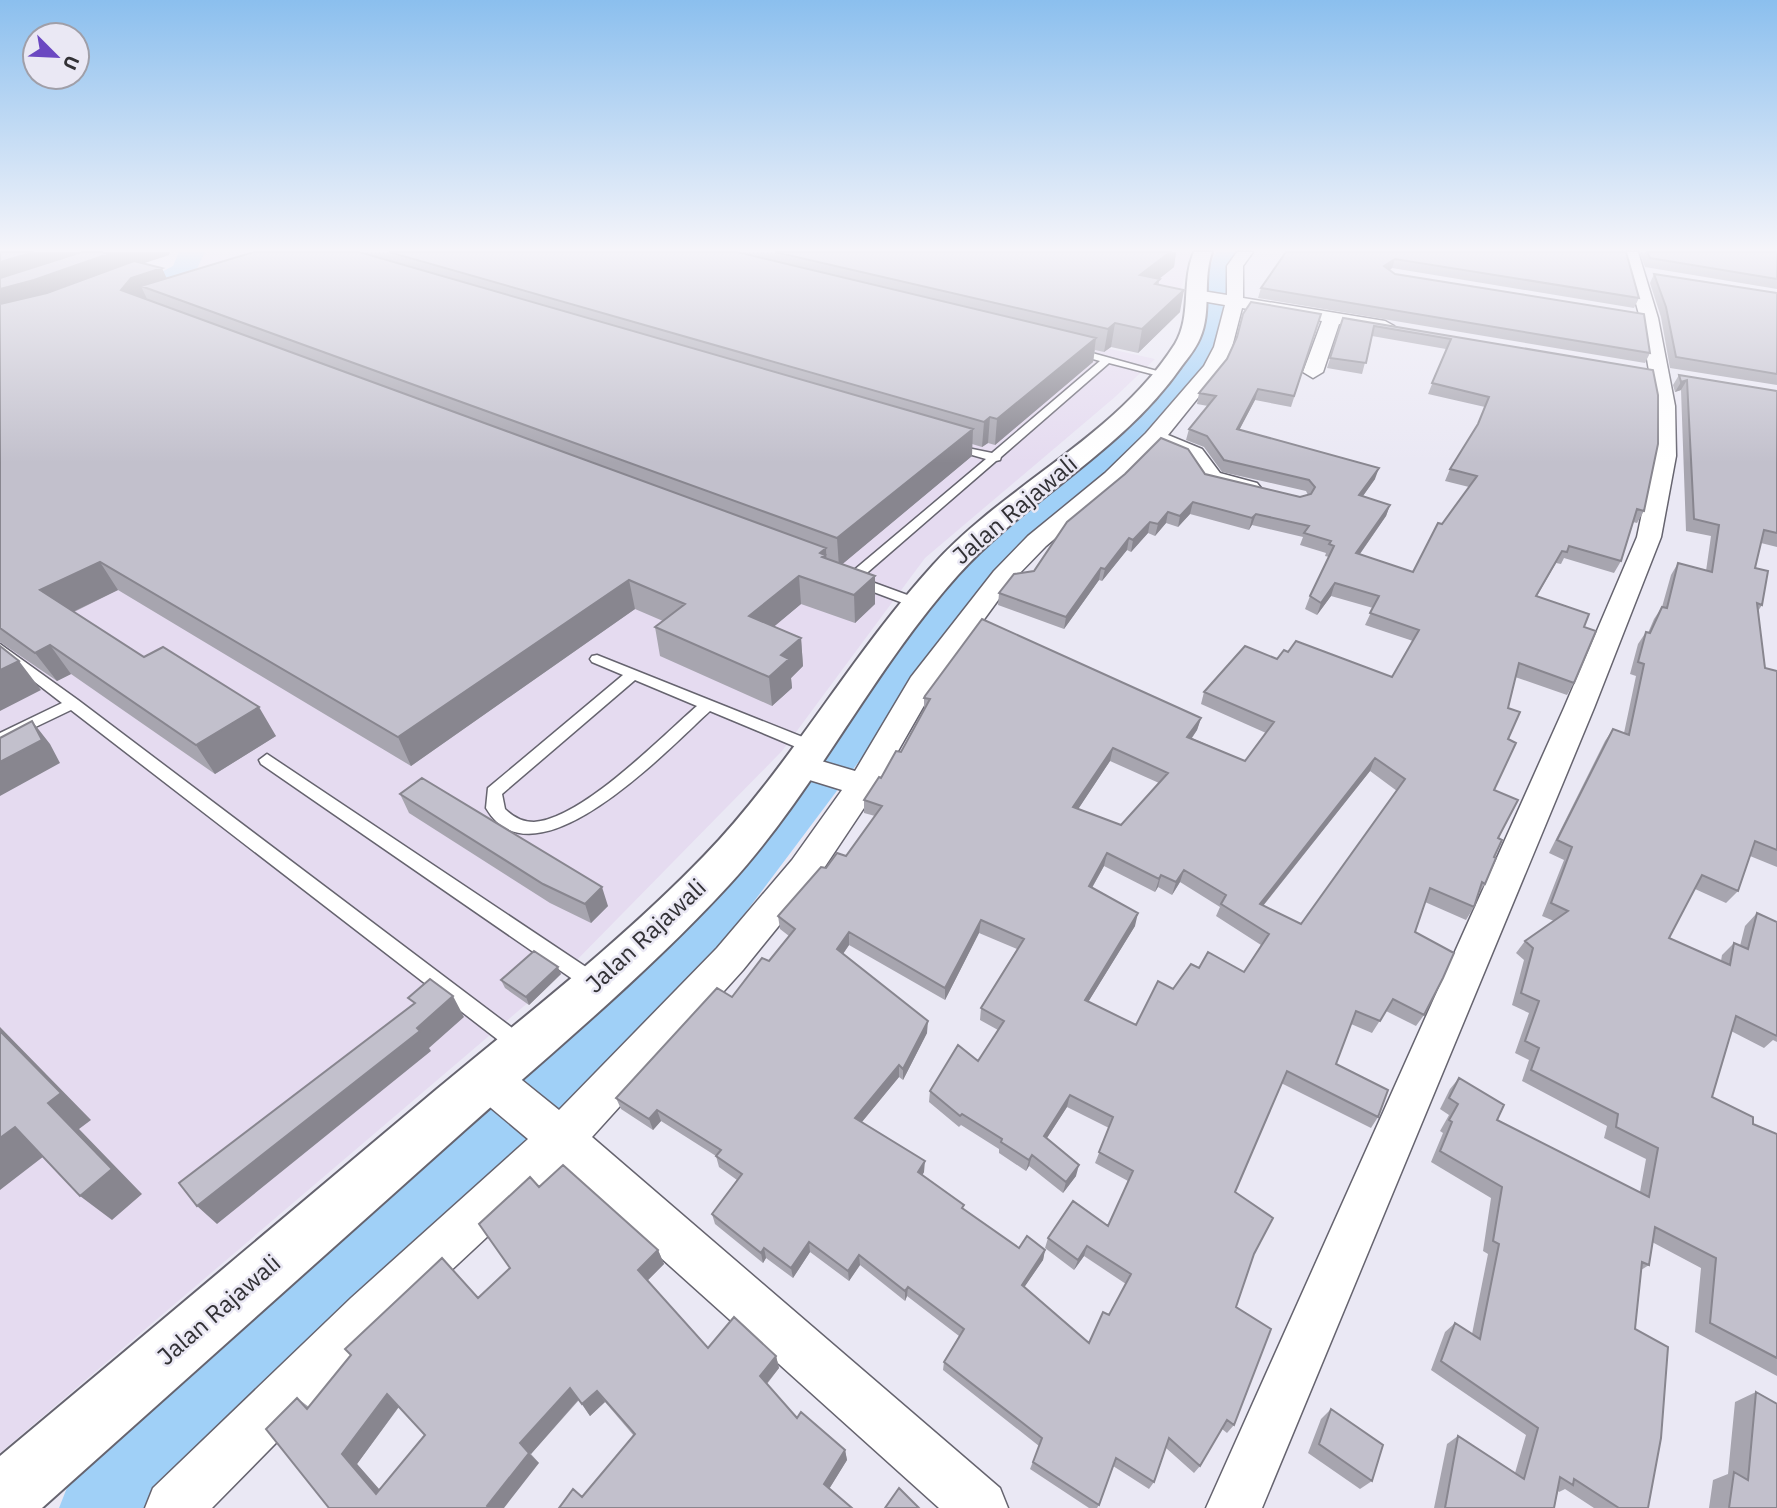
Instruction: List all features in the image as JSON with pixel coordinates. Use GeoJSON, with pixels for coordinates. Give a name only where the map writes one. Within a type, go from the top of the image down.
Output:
{"type":"FeatureCollection","features":[{"type":"Feature","properties":{"kind":"street","name":"Jalan Rajawali"},"geometry":{"type":"LineString","coordinates":[[0,1500],[525,1110],[521,1049],[692,897],[811,762],[916,603],[969,545],[1077,459],[1163,374],[1191,337],[1196,322]]}},
{"type":"Feature","properties":{"kind":"street"},"geometry":{"type":"LineString","coordinates":[[173,1508],[368,1315],[525,1110],[730,958],[804,870],[921,684],[1003,576],[1037,541],[1113,478],[1154,438],[1212,368],[1223,347],[1219,322]]}},
{"type":"Feature","properties":{"kind":"street"},"geometry":{"type":"LineString","coordinates":[[1313,372],[1330,322]]}},
{"type":"Feature","properties":{"kind":"street"},"geometry":{"type":"LineString","coordinates":[[1364,322],[1398,328]]}},
{"type":"Feature","properties":{"kind":"street"},"geometry":{"type":"LineString","coordinates":[[1234,1508],[1573,721],[1649,537],[1665,456],[1665,406],[1663,373],[1644,322]]}},
{"type":"Feature","properties":{"kind":"street"},"geometry":{"type":"LineString","coordinates":[[1154,438],[1192,450],[1202,458],[1211,478],[1271,493]]}},
{"type":"Feature","properties":{"kind":"street"},"geometry":{"type":"LineString","coordinates":[[811,762],[858,783]]}},
{"type":"Feature","properties":{"kind":"street"},"geometry":{"type":"LineString","coordinates":[[525,1110],[980,1508]]}},
{"type":"Feature","properties":{"kind":"lane"},"geometry":{"type":"LineString","coordinates":[[1068,350],[1163,374]]}},
{"type":"Feature","properties":{"kind":"lane"},"geometry":{"type":"LineString","coordinates":[[916,603],[845,577],[996,458],[1108,359]]}},
{"type":"Feature","properties":{"kind":"lane"},"geometry":{"type":"LineString","coordinates":[[938,441],[996,458]]}},
{"type":"Feature","properties":{"kind":"lane"},"geometry":{"type":"LineString","coordinates":[[0,648],[483,1016],[521,1049]]}},
{"type":"Feature","properties":{"kind":"lane"},"geometry":{"type":"LineString","coordinates":[[597,659],[706,706],[811,762]]}},
{"type":"Feature","properties":{"kind":"lane"},"geometry":{"type":"LineString","coordinates":[[632,675],[494,792],[494,808],[504,820],[517,826],[540,827],[574,814],[608,791],[706,706]]}},
{"type":"Feature","properties":{"kind":"lane"},"geometry":{"type":"LineString","coordinates":[[0,739],[73,703]]}},
{"type":"Feature","properties":{"kind":"lane"},"geometry":{"type":"LineString","coordinates":[[267,760],[596,984]]}},
{"type":"Feature","properties":{"kind":"shaded area"},"geometry":{"type":"Polygon","coordinates":[[[1123,322],[1057,337],[1155,359],[1115,397],[925,558],[782,751],[571,966],[0,1453],[0,324],[1123,322]]]}},
{"type":"Feature","properties":{"kind":"building"},"geometry":{"type":"Polygon","coordinates":[[[0,322],[209,322],[826,548],[820,553],[825,555],[822,557],[875,576],[854,595],[799,576],[749,616],[801,638],[781,655],[789,659],[769,677],[655,627],[685,604],[629,580],[398,737],[100,562],[40,590],[144,657],[163,647],[259,707],[196,745],[50,645],[35,653],[0,628],[0,322]]]}},
{"type":"Feature","properties":{"kind":"building"},"geometry":{"type":"Polygon","coordinates":[[[241,322],[603,322],[973,429],[837,538],[241,322]]]}},
{"type":"Feature","properties":{"kind":"building"},"geometry":{"type":"Polygon","coordinates":[[[635,322],[1031,322],[1096,338],[997,419],[990,417],[984,422],[635,322]]]}},
{"type":"Feature","properties":{"kind":"building"},"geometry":{"type":"Polygon","coordinates":[[[1079,322],[1149,322],[1142,329],[1115,323],[1108,329],[1079,322]]]}},
{"type":"Feature","properties":{"kind":"building"},"geometry":{"type":"Polygon","coordinates":[[[1241,322],[1318,322],[1294,396],[1258,389],[1237,429],[1379,468],[1359,495],[1390,505],[1356,553],[1413,572],[1438,523],[1442,524],[1477,476],[1450,469],[1478,424],[1489,397],[1432,383],[1451,339],[1374,326],[1366,363],[1330,358],[1342,322],[1369,322],[1653,370],[1658,395],[1658,444],[1644,511],[1637,509],[1621,561],[1569,546],[1567,552],[1562,551],[1536,596],[1589,614],[1584,627],[1596,631],[1574,683],[1519,663],[1508,708],[1520,712],[1508,739],[1516,743],[1494,790],[1518,800],[1498,838],[1502,840],[1494,857],[1496,858],[1485,884],[1482,882],[1474,907],[1430,888],[1415,932],[1454,953],[1424,1015],[1393,999],[1380,1021],[1356,1011],[1336,1064],[1388,1090],[1378,1117],[1287,1071],[1235,1192],[1273,1218],[1254,1254],[1236,1307],[1271,1329],[1234,1425],[1227,1420],[1200,1466],[1169,1438],[1154,1482],[1116,1458],[1099,1505],[1033,1462],[1042,1438],[944,1362],[964,1329],[908,1287],[905,1291],[859,1255],[848,1271],[809,1242],[791,1268],[764,1248],[761,1253],[712,1214],[742,1174],[716,1156],[721,1150],[657,1110],[649,1119],[616,1098],[717,988],[732,997],[762,958],[769,961],[795,929],[778,916],[821,867],[826,868],[837,853],[846,856],[882,806],[864,800],[879,777],[881,778],[896,751],[901,752],[930,699],[924,698],[925,696],[982,619],[1201,718],[1187,737],[1245,761],[1274,722],[1204,692],[1245,646],[1277,659],[1284,650],[1288,652],[1296,641],[1392,677],[1419,630],[1370,613],[1379,596],[1335,583],[1321,603],[1310,596],[1334,546],[1329,544],[1331,541],[1304,533],[1309,526],[1256,514],[1252,518],[1193,502],[1180,516],[1168,512],[1158,524],[1150,522],[1133,540],[1129,538],[1105,569],[1101,568],[1066,617],[999,593],[1014,574],[1034,571],[1067,522],[1125,474],[1161,438],[1188,449],[1205,474],[1300,497],[1311,494],[1315,487],[1309,480],[1224,460],[1207,436],[1189,429],[1216,396],[1199,393],[1227,359],[1241,322]],[[1113,748],[1073,807],[1121,825],[1168,773],[1113,748]],[[1375,758],[1260,904],[1301,924],[1405,779],[1375,758]],[[1107,853],[1089,886],[1138,913],[1085,1000],[1136,1025],[1158,981],[1173,989],[1191,964],[1199,968],[1208,952],[1244,972],[1269,934],[1221,904],[1226,895],[1184,870],[1176,882],[1161,875],[1159,879],[1107,853]],[[981,920],[945,988],[849,932],[837,949],[928,1021],[903,1069],[899,1065],[855,1118],[925,1161],[918,1172],[964,1205],[962,1208],[1019,1248],[1027,1236],[1045,1250],[1022,1285],[1089,1343],[1103,1312],[1109,1315],[1131,1274],[1087,1246],[1078,1260],[1048,1238],[1073,1201],[1108,1226],[1133,1171],[1099,1152],[1113,1117],[1070,1095],[1044,1136],[1079,1165],[1066,1182],[1032,1155],[1029,1160],[1001,1142],[1002,1139],[962,1114],[960,1116],[930,1091],[958,1045],[978,1061],[1004,1021],[981,1008],[1024,939],[981,920]]]}},
{"type":"Feature","properties":{"kind":"building"},"geometry":{"type":"Polygon","coordinates":[[[1467,322],[1645,322],[1650,353],[1467,322]]]}},
{"type":"Feature","properties":{"kind":"building"},"geometry":{"type":"Polygon","coordinates":[[[1669,322],[1777,322],[1777,374],[1676,357],[1669,322]]]}},
{"type":"Feature","properties":{"kind":"building"},"geometry":{"type":"Polygon","coordinates":[[[1679,375],[1777,391],[1777,533],[1764,530],[1755,568],[1768,571],[1762,605],[1757,603],[1765,668],[1777,671],[1777,850],[1755,841],[1738,891],[1702,875],[1669,938],[1730,965],[1734,943],[1748,949],[1757,913],[1777,922],[1777,1036],[1736,1016],[1712,1097],[1753,1117],[1753,1124],[1777,1134],[1777,1358],[1710,1323],[1716,1258],[1655,1227],[1649,1265],[1642,1262],[1635,1329],[1668,1347],[1661,1438],[1648,1508],[1619,1508],[1574,1479],[1573,1485],[1560,1477],[1554,1508],[1445,1508],[1458,1436],[1524,1479],[1538,1428],[1441,1361],[1455,1323],[1480,1339],[1499,1244],[1493,1241],[1502,1187],[1440,1151],[1452,1122],[1449,1120],[1458,1104],[1449,1098],[1459,1078],[1504,1105],[1497,1120],[1649,1197],[1658,1148],[1616,1127],[1618,1114],[1531,1070],[1539,1048],[1525,1041],[1539,1001],[1521,993],[1533,948],[1525,941],[1568,911],[1551,903],[1572,847],[1557,840],[1613,729],[1629,735],[1644,664],[1638,662],[1646,632],[1650,633],[1662,607],[1667,608],[1678,563],[1712,572],[1719,525],[1694,519],[1687,380],[1681,382],[1679,375]]]}},
{"type":"Feature","properties":{"kind":"building"},"geometry":{"type":"Polygon","coordinates":[[[0,646],[19,661],[0,670],[0,646]]]}},
{"type":"Feature","properties":{"kind":"building"},"geometry":{"type":"Polygon","coordinates":[[[32,721],[42,740],[0,762],[0,738],[32,721]]]}},
{"type":"Feature","properties":{"kind":"building"},"geometry":{"type":"Polygon","coordinates":[[[422,778],[602,887],[585,904],[543,884],[400,794],[422,778]]]}},
{"type":"Feature","properties":{"kind":"building"},"geometry":{"type":"Polygon","coordinates":[[[534,951],[558,967],[526,997],[501,980],[534,951]]]}},
{"type":"Feature","properties":{"kind":"building"},"geometry":{"type":"Polygon","coordinates":[[[430,979],[453,996],[417,1028],[420,1031],[197,1206],[179,1183],[415,1003],[408,998],[430,979]]]}},
{"type":"Feature","properties":{"kind":"building"},"geometry":{"type":"Polygon","coordinates":[[[0,1031],[61,1093],[48,1103],[112,1169],[80,1196],[15,1127],[0,1138],[0,1031]]]}},
{"type":"Feature","properties":{"kind":"building"},"geometry":{"type":"Polygon","coordinates":[[[563,1165],[658,1250],[638,1270],[708,1348],[734,1317],[776,1356],[760,1376],[797,1418],[801,1412],[845,1450],[824,1484],[852,1508],[559,1508],[573,1489],[582,1497],[635,1434],[597,1391],[582,1404],[570,1388],[520,1443],[529,1453],[487,1506],[489,1508],[329,1508],[266,1429],[297,1398],[307,1409],[351,1355],[345,1349],[442,1258],[478,1298],[510,1268],[479,1224],[530,1177],[539,1187],[563,1165]],[[387,1394],[342,1454],[376,1494],[425,1435],[387,1394]]]}},
{"type":"Feature","properties":{"kind":"building"},"geometry":{"type":"Polygon","coordinates":[[[1756,1392],[1777,1404],[1777,1508],[1729,1508],[1734,1472],[1748,1480],[1756,1392]]]}},
{"type":"Feature","properties":{"kind":"building"},"geometry":{"type":"Polygon","coordinates":[[[1331,1409],[1383,1445],[1372,1481],[1319,1444],[1331,1409]]]}},
{"type":"Feature","properties":{"kind":"building"},"geometry":{"type":"Polygon","coordinates":[[[899,1488],[919,1508],[885,1508],[899,1488]]]}},
{"type":"Feature","properties":{"kind":"waterway"},"geometry":{"type":"LineString","coordinates":[[0,334],[39,322]]}},
{"type":"Feature","properties":{"kind":"waterway"},"geometry":{"type":"LineString","coordinates":[[105,1508],[676,957],[875,704],[965,577],[1175,389],[1198,346],[1206,322]]}}]}
